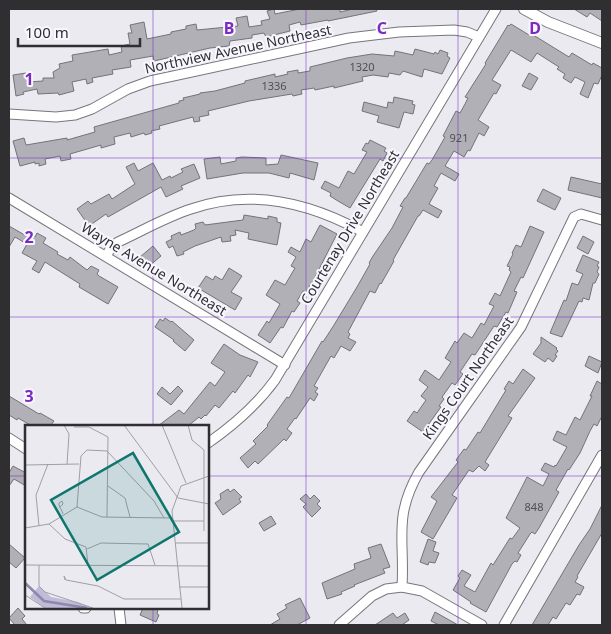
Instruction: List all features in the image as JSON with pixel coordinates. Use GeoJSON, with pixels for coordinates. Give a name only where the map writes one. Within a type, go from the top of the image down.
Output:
{"type":"FeatureCollection","features":[{"type":"Feature","properties":{"kind":"street","name":"Courtenay Drive Northeast"},"geometry":{"type":"LineString","coordinates":[[209,442],[236,423],[254,406],[285,365],[496,9]]}},
{"type":"Feature","properties":{"kind":"street"},"geometry":{"type":"LineString","coordinates":[[524,9],[548,22],[602,43]]}},
{"type":"Feature","properties":{"kind":"street","name":"Northview Avenue Northeast"},"geometry":{"type":"LineString","coordinates":[[9,114],[56,117],[75,115],[92,109],[128,89],[150,81],[350,38],[399,32],[454,30],[478,37]]}},
{"type":"Feature","properties":{"kind":"street","name":"Wayne Avenue Northeast"},"geometry":{"type":"LineString","coordinates":[[9,198],[285,365]]}},
{"type":"Feature","properties":{"kind":"street"},"geometry":{"type":"LineString","coordinates":[[106,256],[118,242],[176,215],[206,204],[233,199],[265,199],[296,204],[320,212],[364,232]]}},
{"type":"Feature","properties":{"kind":"street","name":"Kings Court Northeast"},"geometry":{"type":"LineString","coordinates":[[402,586],[402,521],[405,503],[411,486],[521,327],[574,217],[581,214],[602,220]]}},
{"type":"Feature","properties":{"kind":"street"},"geometry":{"type":"LineString","coordinates":[[9,438],[25,448]]}},
{"type":"Feature","properties":{"kind":"street"},"geometry":{"type":"LineString","coordinates":[[504,625],[602,455]]}},
{"type":"Feature","properties":{"kind":"street"},"geometry":{"type":"LineString","coordinates":[[339,625],[372,596],[386,589],[402,586],[422,592],[482,625]]}},
{"type":"Feature","properties":{"kind":"street"},"geometry":{"type":"LineString","coordinates":[[119,609],[121,625]]}},
{"type":"Feature","properties":{"kind":"building"},"geometry":{"type":"Polygon","coordinates":[[[274,9],[275,14],[300,9],[340,9],[340,12],[353,9],[376,9],[377,11],[301,25],[300,22],[289,25],[290,31],[266,37],[264,33],[252,35],[252,38],[230,41],[229,46],[210,48],[154,61],[153,56],[130,60],[131,67],[112,70],[113,74],[92,78],[93,82],[87,84],[86,79],[72,82],[74,91],[59,95],[58,93],[38,94],[37,89],[23,92],[24,94],[16,96],[13,75],[26,73],[28,82],[43,81],[43,78],[54,78],[53,72],[60,68],[59,64],[73,61],[72,55],[108,49],[109,55],[122,52],[121,46],[130,44],[128,33],[132,33],[130,25],[144,22],[147,39],[171,34],[171,32],[186,29],[186,26],[196,24],[197,30],[238,26],[236,18],[247,16],[249,27],[262,25],[261,21],[270,19],[267,11],[274,9]]]}},
{"type":"Feature","properties":{"kind":"building"},"geometry":{"type":"Polygon","coordinates":[[[574,9],[602,9],[602,21],[590,13],[587,17],[574,9]]]}},
{"type":"Feature","properties":{"kind":"building"},"geometry":{"type":"Polygon","coordinates":[[[511,24],[529,35],[530,33],[569,57],[572,53],[592,65],[593,63],[602,68],[602,75],[598,84],[594,83],[588,98],[580,94],[585,82],[575,77],[571,83],[563,78],[565,74],[557,69],[559,67],[537,53],[531,62],[511,50],[492,80],[501,85],[478,120],[489,127],[484,136],[479,133],[470,151],[468,150],[464,157],[454,151],[445,166],[459,174],[455,181],[441,173],[434,186],[438,188],[429,204],[442,211],[438,218],[423,210],[418,216],[381,284],[375,293],[370,291],[348,332],[350,334],[348,338],[356,342],[350,351],[341,346],[334,358],[331,356],[314,386],[318,388],[315,392],[318,394],[314,401],[310,398],[287,429],[292,433],[286,441],[284,439],[258,464],[255,461],[248,468],[240,458],[256,444],[253,441],[268,426],[287,397],[289,398],[322,341],[357,287],[373,256],[392,228],[403,207],[400,206],[427,163],[429,164],[432,160],[445,137],[443,136],[456,111],[460,113],[468,98],[465,97],[508,25],[511,24]]]}},
{"type":"Feature","properties":{"kind":"building"},"geometry":{"type":"Polygon","coordinates":[[[415,49],[434,54],[435,52],[438,54],[440,50],[448,53],[447,56],[450,58],[442,74],[424,69],[422,77],[403,71],[400,75],[389,73],[388,77],[373,75],[362,77],[363,81],[334,88],[334,86],[315,90],[314,88],[301,90],[302,94],[293,96],[292,94],[249,101],[208,111],[209,115],[199,117],[200,121],[194,122],[193,117],[159,126],[160,129],[145,135],[144,133],[131,137],[130,133],[114,137],[115,144],[101,148],[101,145],[70,154],[71,159],[61,161],[60,156],[45,159],[46,164],[39,166],[39,163],[35,164],[35,162],[20,166],[13,141],[24,138],[26,145],[67,138],[67,140],[95,132],[94,127],[179,103],[179,101],[184,100],[183,98],[200,93],[245,83],[245,81],[275,74],[275,77],[298,70],[298,73],[310,71],[310,67],[372,54],[394,56],[395,51],[413,55],[415,49]]]}},
{"type":"Feature","properties":{"kind":"building"},"geometry":{"type":"Polygon","coordinates":[[[529,73],[538,78],[531,90],[522,86],[529,73]]]}},
{"type":"Feature","properties":{"kind":"building"},"geometry":{"type":"Polygon","coordinates":[[[394,97],[413,101],[412,104],[415,105],[413,114],[404,112],[399,128],[377,122],[379,116],[362,111],[364,102],[387,108],[388,102],[393,103],[394,97]]]}},
{"type":"Feature","properties":{"kind":"building"},"geometry":{"type":"Polygon","coordinates":[[[370,140],[386,148],[384,151],[387,153],[383,161],[380,159],[350,208],[330,196],[331,193],[321,188],[325,181],[339,188],[348,171],[354,174],[367,152],[362,150],[370,140]]]}},
{"type":"Feature","properties":{"kind":"building"},"geometry":{"type":"Polygon","coordinates":[[[281,155],[318,163],[314,180],[290,173],[289,178],[269,173],[243,173],[207,179],[204,159],[220,157],[221,164],[236,161],[236,158],[242,157],[266,158],[266,165],[278,164],[281,155]]]}},
{"type":"Feature","properties":{"kind":"building"},"geometry":{"type":"Polygon","coordinates":[[[134,163],[138,171],[153,163],[162,180],[183,172],[181,169],[194,164],[200,178],[181,186],[183,189],[166,197],[161,187],[108,217],[106,214],[89,226],[77,209],[88,201],[91,204],[109,194],[112,199],[135,184],[126,167],[134,163]]]}},
{"type":"Feature","properties":{"kind":"building"},"geometry":{"type":"Polygon","coordinates":[[[571,177],[602,184],[602,198],[568,190],[571,177]]]}},
{"type":"Feature","properties":{"kind":"building"},"geometry":{"type":"Polygon","coordinates":[[[543,189],[561,198],[555,210],[537,201],[543,189]]]}},
{"type":"Feature","properties":{"kind":"building"},"geometry":{"type":"Polygon","coordinates":[[[244,215],[268,219],[268,216],[277,218],[277,222],[281,223],[277,245],[248,239],[249,233],[235,230],[236,235],[230,236],[231,241],[222,242],[221,237],[195,246],[183,252],[184,254],[177,256],[173,246],[169,248],[166,242],[172,239],[171,236],[180,232],[181,235],[194,230],[196,228],[195,224],[203,222],[205,225],[243,220],[244,215]]]}},
{"type":"Feature","properties":{"kind":"building"},"geometry":{"type":"Polygon","coordinates":[[[320,225],[337,234],[314,279],[306,292],[303,291],[297,301],[300,303],[294,312],[292,311],[283,328],[281,327],[270,343],[258,335],[267,321],[269,323],[280,304],[266,295],[275,280],[285,285],[295,268],[291,266],[296,257],[288,252],[291,247],[300,252],[306,239],[311,242],[320,225]]]}},
{"type":"Feature","properties":{"kind":"building"},"geometry":{"type":"Polygon","coordinates":[[[9,226],[30,238],[32,235],[35,237],[37,233],[46,238],[43,243],[58,252],[57,254],[68,260],[70,257],[87,270],[91,266],[99,270],[97,274],[99,276],[118,287],[108,304],[79,287],[80,284],[45,262],[39,273],[32,269],[37,261],[22,253],[27,244],[15,237],[9,247],[9,226]]]}},
{"type":"Feature","properties":{"kind":"building"},"geometry":{"type":"Polygon","coordinates":[[[530,226],[544,232],[523,278],[521,277],[514,291],[517,292],[508,313],[506,312],[497,327],[494,326],[475,355],[472,354],[460,372],[463,374],[455,385],[452,383],[442,397],[444,399],[439,406],[441,407],[423,432],[407,421],[414,411],[417,413],[426,400],[421,396],[428,387],[419,380],[425,370],[439,380],[451,362],[445,358],[455,341],[457,343],[464,333],[472,338],[481,323],[484,325],[494,306],[489,304],[495,293],[500,296],[511,272],[509,270],[510,267],[507,266],[512,253],[516,245],[521,247],[530,226]]]}},
{"type":"Feature","properties":{"kind":"building"},"geometry":{"type":"Polygon","coordinates":[[[583,236],[594,242],[588,254],[577,248],[583,236]]]}},
{"type":"Feature","properties":{"kind":"building"},"geometry":{"type":"Polygon","coordinates":[[[153,246],[161,256],[148,267],[140,257],[153,246]]]}},
{"type":"Feature","properties":{"kind":"building"},"geometry":{"type":"Polygon","coordinates":[[[583,255],[599,262],[597,272],[599,274],[595,283],[593,283],[589,300],[583,298],[582,302],[579,301],[562,337],[550,333],[564,300],[566,301],[572,283],[578,285],[583,274],[576,271],[583,255]]]}},
{"type":"Feature","properties":{"kind":"building"},"geometry":{"type":"Polygon","coordinates":[[[229,268],[242,276],[231,292],[242,298],[235,310],[198,288],[206,276],[213,280],[215,276],[222,280],[229,268]]]}},
{"type":"Feature","properties":{"kind":"building"},"geometry":{"type":"Polygon","coordinates":[[[165,318],[172,321],[194,340],[185,351],[174,340],[155,327],[160,319],[163,321],[165,318]]]}},
{"type":"Feature","properties":{"kind":"building"},"geometry":{"type":"Polygon","coordinates":[[[541,337],[557,348],[558,351],[555,355],[557,356],[553,362],[548,358],[545,362],[533,354],[541,343],[541,337]]]}},
{"type":"Feature","properties":{"kind":"building"},"geometry":{"type":"Polygon","coordinates":[[[224,344],[240,355],[258,362],[250,377],[248,375],[235,393],[233,391],[219,408],[215,405],[206,416],[201,419],[199,417],[189,425],[159,425],[179,410],[184,414],[210,382],[215,386],[225,372],[211,363],[224,344]]]}},
{"type":"Feature","properties":{"kind":"building"},"geometry":{"type":"Polygon","coordinates":[[[589,356],[602,362],[598,373],[585,366],[589,356]]]}},
{"type":"Feature","properties":{"kind":"building"},"geometry":{"type":"Polygon","coordinates":[[[523,369],[535,378],[508,416],[512,418],[485,462],[489,465],[485,471],[479,466],[473,472],[469,470],[452,495],[457,498],[433,539],[421,532],[437,501],[431,497],[458,462],[456,460],[464,449],[466,450],[478,432],[480,433],[506,390],[504,389],[509,381],[513,384],[523,369]]]}},
{"type":"Feature","properties":{"kind":"building"},"geometry":{"type":"Polygon","coordinates":[[[597,381],[602,384],[602,416],[597,426],[594,424],[580,453],[556,490],[559,492],[539,528],[535,534],[532,532],[530,534],[518,553],[521,555],[517,562],[515,561],[512,564],[486,612],[453,590],[460,578],[458,576],[462,570],[471,575],[464,586],[475,592],[491,563],[493,565],[510,538],[512,539],[520,528],[506,518],[527,477],[543,486],[549,474],[541,470],[545,463],[556,466],[567,447],[553,440],[557,431],[566,435],[575,417],[580,420],[597,381]]]}},
{"type":"Feature","properties":{"kind":"building"},"geometry":{"type":"Polygon","coordinates":[[[178,386],[183,391],[171,405],[157,394],[162,387],[170,394],[178,386]]]}},
{"type":"Feature","properties":{"kind":"building"},"geometry":{"type":"Polygon","coordinates":[[[9,396],[54,421],[51,425],[30,425],[9,415],[9,396]]]}},
{"type":"Feature","properties":{"kind":"building"},"geometry":{"type":"Polygon","coordinates":[[[13,466],[25,472],[25,485],[14,479],[9,486],[9,473],[13,466]]]}},
{"type":"Feature","properties":{"kind":"building"},"geometry":{"type":"Polygon","coordinates":[[[228,489],[230,492],[234,489],[242,497],[239,499],[241,502],[223,515],[215,503],[221,499],[220,494],[228,489]]]}},
{"type":"Feature","properties":{"kind":"building"},"geometry":{"type":"Polygon","coordinates":[[[306,494],[310,499],[314,495],[320,501],[317,504],[321,508],[312,517],[303,507],[306,504],[300,499],[306,494]]]}},
{"type":"Feature","properties":{"kind":"building"},"geometry":{"type":"Polygon","coordinates":[[[602,505],[602,533],[575,582],[584,587],[580,595],[577,594],[570,605],[566,603],[556,619],[553,617],[548,625],[532,625],[590,529],[602,505]]]}},
{"type":"Feature","properties":{"kind":"building"},"geometry":{"type":"Polygon","coordinates":[[[271,516],[276,524],[264,531],[259,523],[271,516]]]}},
{"type":"Feature","properties":{"kind":"building"},"geometry":{"type":"Polygon","coordinates":[[[428,539],[436,542],[433,551],[439,553],[435,563],[429,562],[428,565],[420,562],[428,539]]]}},
{"type":"Feature","properties":{"kind":"building"},"geometry":{"type":"Polygon","coordinates":[[[9,544],[25,558],[16,568],[9,562],[9,544]]]}},
{"type":"Feature","properties":{"kind":"building"},"geometry":{"type":"Polygon","coordinates":[[[381,544],[390,567],[383,569],[385,573],[354,585],[341,592],[342,594],[327,599],[322,583],[355,569],[354,564],[371,558],[368,548],[381,544]]]}},
{"type":"Feature","properties":{"kind":"building"},"geometry":{"type":"Polygon","coordinates":[[[300,598],[310,618],[297,625],[270,625],[280,619],[277,614],[287,608],[285,605],[300,598]]]}},
{"type":"Feature","properties":{"kind":"building"},"geometry":{"type":"Polygon","coordinates":[[[18,608],[25,616],[22,619],[27,625],[15,625],[9,618],[18,608]]]}},
{"type":"Feature","properties":{"kind":"building"},"geometry":{"type":"Polygon","coordinates":[[[143,609],[158,609],[157,614],[159,615],[156,622],[140,615],[143,609]]]}},
{"type":"Feature","properties":{"kind":"building"},"geometry":{"type":"Polygon","coordinates":[[[435,612],[458,625],[439,625],[431,621],[435,612]]]}},
{"type":"Feature","properties":{"kind":"building"},"geometry":{"type":"Polygon","coordinates":[[[393,613],[397,618],[405,613],[409,620],[402,625],[375,625],[393,613]]]}}]}
